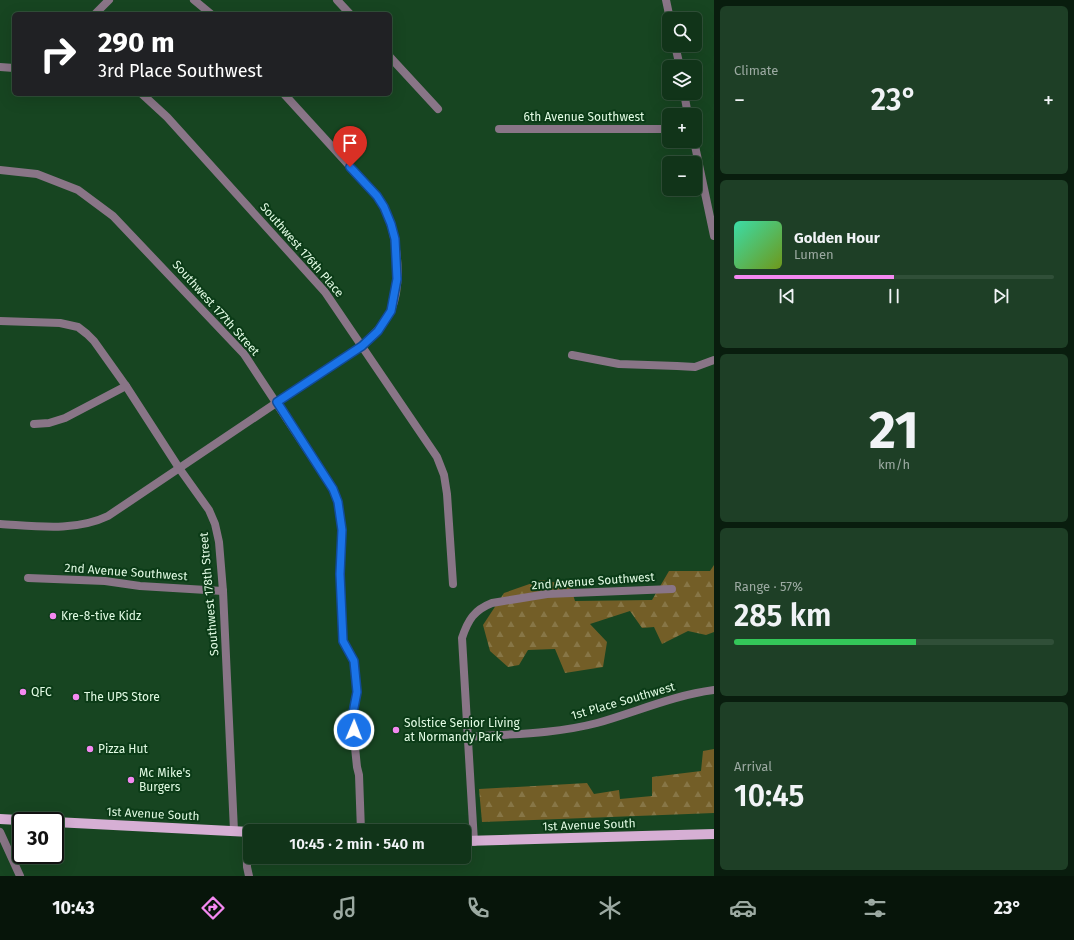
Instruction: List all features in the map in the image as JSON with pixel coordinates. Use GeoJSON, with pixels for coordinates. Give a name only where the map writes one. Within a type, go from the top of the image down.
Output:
{"type":"FeatureCollection","features":[{"type":"Feature","properties":{"kind":"main road"},"geometry":{"type":"LineString","coordinates":[[0,819],[12,820]]}},
{"type":"Feature","properties":{"kind":"main road","name":"1st Avenue South"},"geometry":{"type":"LineString","coordinates":[[64,822],[243,832]]}},
{"type":"Feature","properties":{"kind":"main road","name":"1st Avenue South"},"geometry":{"type":"LineString","coordinates":[[471,842],[714,834]]}},
{"type":"Feature","properties":{"kind":"street"},"geometry":{"type":"LineString","coordinates":[[97,12],[109,0]]}},
{"type":"Feature","properties":{"kind":"street"},"geometry":{"type":"LineString","coordinates":[[194,0],[209,12]]}},
{"type":"Feature","properties":{"kind":"street"},"geometry":{"type":"LineString","coordinates":[[337,0],[348,12]]}},
{"type":"Feature","properties":{"kind":"street"},"geometry":{"type":"LineString","coordinates":[[666,0],[669,12]]}},
{"type":"Feature","properties":{"kind":"street"},"geometry":{"type":"LineString","coordinates":[[392,59],[438,109]]}},
{"type":"Feature","properties":{"kind":"street"},"geometry":{"type":"LineString","coordinates":[[0,67],[12,68]]}},
{"type":"Feature","properties":{"kind":"street","name":"Southwest 176th Place"},"geometry":{"type":"LineString","coordinates":[[144,96],[167,117],[326,292],[437,457],[444,475],[447,494],[454,584]]}},
{"type":"Feature","properties":{"kind":"street"},"geometry":{"type":"LineString","coordinates":[[0,524],[65,526],[96,522],[108,516],[362,346],[378,331],[391,311],[397,279],[395,239],[391,224],[384,207],[377,196],[286,96]]}},
{"type":"Feature","properties":{"kind":"street","name":"6th Avenue Southwest"},"geometry":{"type":"LineString","coordinates":[[499,129],[662,129]]}},
{"type":"Feature","properties":{"kind":"street"},"geometry":{"type":"LineString","coordinates":[[695,148],[714,236]]}},
{"type":"Feature","properties":{"kind":"street","name":"Southwest 177th Street"},"geometry":{"type":"LineString","coordinates":[[0,170],[37,174],[78,190],[113,216],[244,354],[333,489],[338,502],[342,530],[340,574],[343,641],[354,661],[357,692],[352,718],[359,775],[361,824]]}},
{"type":"Feature","properties":{"kind":"street","name":"Southwest 178th Street"},"geometry":{"type":"LineString","coordinates":[[0,321],[60,323],[78,327],[94,341],[209,510],[215,524],[219,542],[223,591],[234,831]]}},
{"type":"Feature","properties":{"kind":"street"},"geometry":{"type":"LineString","coordinates":[[572,355],[619,364],[695,367],[714,360]]}},
{"type":"Feature","properties":{"kind":"street"},"geometry":{"type":"LineString","coordinates":[[34,424],[49,423],[64,418],[126,386]]}},
{"type":"Feature","properties":{"kind":"street","name":"2nd Avenue Southwest"},"geometry":{"type":"LineString","coordinates":[[28,578],[105,581],[140,586],[223,591]]}},
{"type":"Feature","properties":{"kind":"street","name":"2nd Avenue Southwest"},"geometry":{"type":"LineString","coordinates":[[467,737],[462,638],[467,623],[483,606],[492,603],[547,594],[672,589]]}},
{"type":"Feature","properties":{"kind":"street","name":"1st Place Southwest"},"geometry":{"type":"LineString","coordinates":[[467,737],[570,729],[597,723],[680,697],[714,690]]}},
{"type":"Feature","properties":{"kind":"street"},"geometry":{"type":"LineString","coordinates":[[467,737],[469,824]]}},
{"type":"Feature","properties":{"kind":"street"},"geometry":{"type":"LineString","coordinates":[[0,832],[20,876]]}},
{"type":"Feature","properties":{"kind":"street"},"geometry":{"type":"LineString","coordinates":[[247,864],[249,876]]}},
{"type":"Feature","properties":{"kind":"green space"},"geometry":{"type":"Polygon","coordinates":[[[714,565],[714,632],[706,635],[688,631],[662,644],[654,627],[642,628],[630,611],[590,624],[607,642],[603,667],[565,673],[555,649],[528,650],[519,665],[508,667],[490,651],[483,625],[504,593],[541,580],[570,585],[575,601],[652,600],[669,571],[710,571],[714,565]]]}},
{"type":"Feature","properties":{"kind":"green space"},"geometry":{"type":"Polygon","coordinates":[[[714,749],[714,813],[482,822],[479,789],[587,783],[594,794],[619,790],[620,799],[652,796],[652,777],[701,771],[703,751],[714,749]]]}},
{"type":"Feature","properties":{"kind":"place","name":"Kre-8-tive Kidz"},"geometry":{"type":"Point","coordinates":[53,616]}},
{"type":"Feature","properties":{"kind":"place","name":"QFC"},"geometry":{"type":"Point","coordinates":[23,692]}},
{"type":"Feature","properties":{"kind":"place","name":"The UPS Store"},"geometry":{"type":"Point","coordinates":[76,697]}},
{"type":"Feature","properties":{"kind":"place","name":"Solstice Senior Living at Normandy Park"},"geometry":{"type":"Point","coordinates":[396,730]}},
{"type":"Feature","properties":{"kind":"place","name":"Pizza Hut"},"geometry":{"type":"Point","coordinates":[90,749]}},
{"type":"Feature","properties":{"kind":"place","name":"Mc Mike's Burgers"},"geometry":{"type":"Point","coordinates":[131,780]}},
{"type":"Feature","properties":{"kind":"route"},"geometry":{"type":"LineString","coordinates":[[350,167],[377,196],[384,207],[391,224],[395,239],[397,279],[391,311],[378,331],[362,346],[277,402],[333,489],[338,502],[342,530],[340,574],[343,641],[354,661],[357,692],[352,718],[354,730]]}}]}
